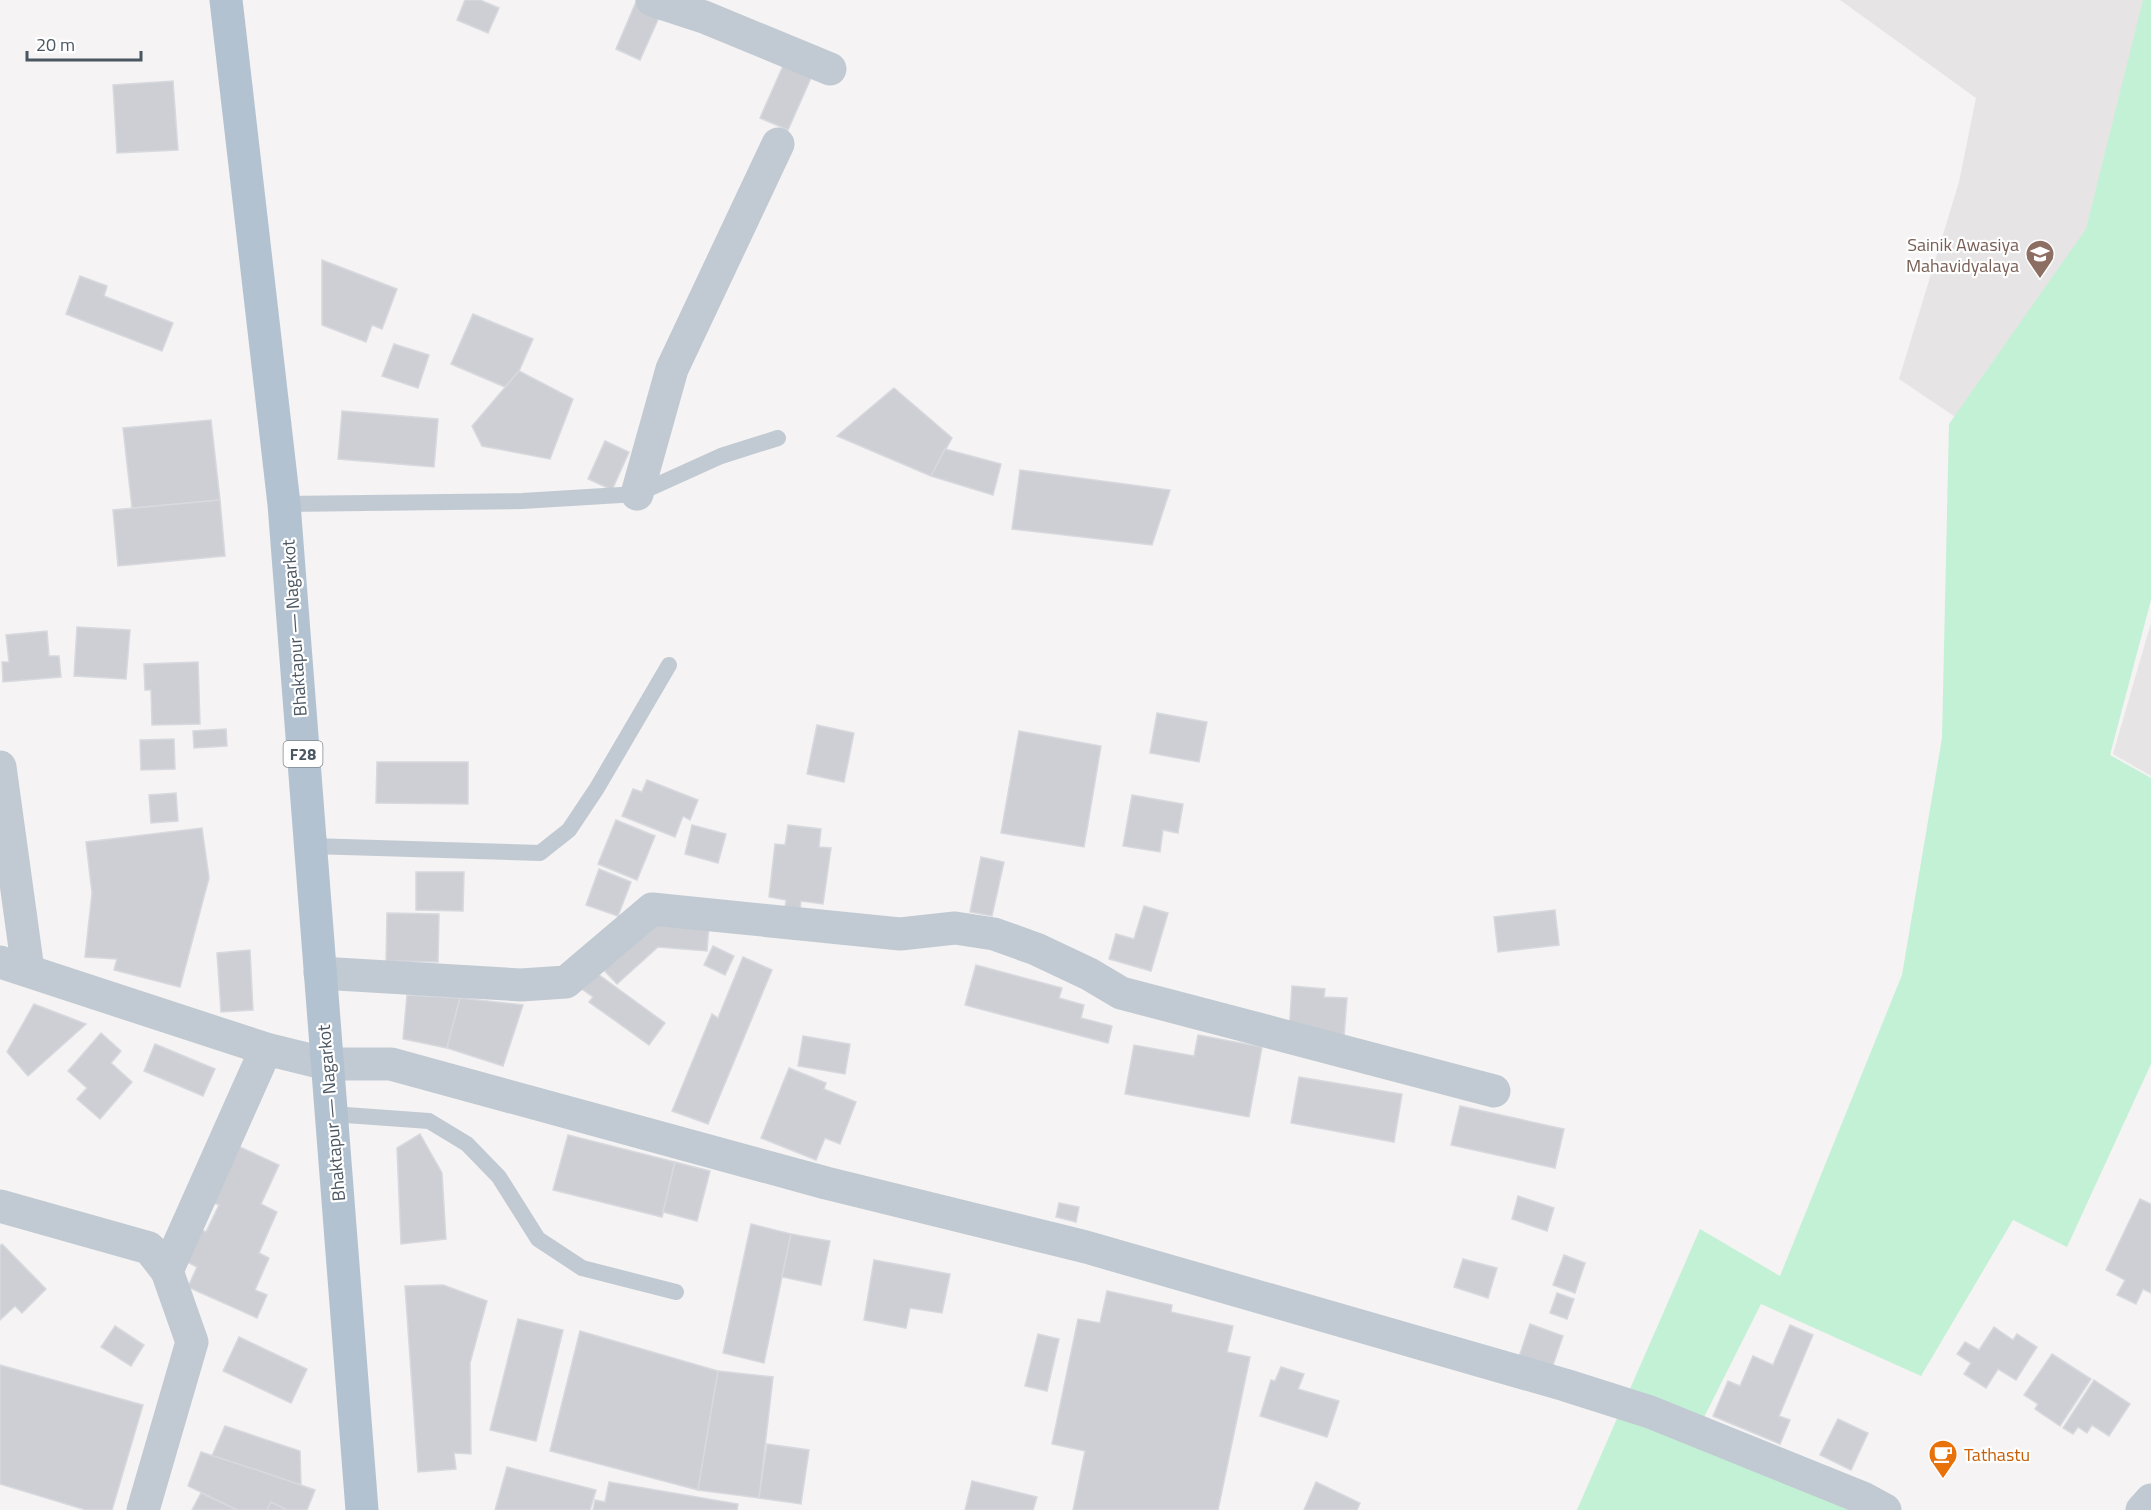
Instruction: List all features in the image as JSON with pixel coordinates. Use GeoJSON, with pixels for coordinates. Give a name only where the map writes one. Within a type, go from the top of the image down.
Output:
{"type":"FeatureCollection","features":[{"type":"Feature","properties":{"kind":"main road","name":"Bhaktapur — Nagarkot"},"geometry":{"type":"LineString","coordinates":[[226,0],[284,504],[362,1510]]}},
{"type":"Feature","properties":{"kind":"street"},"geometry":{"type":"LineString","coordinates":[[652,0],[704,17],[830,69]]}},
{"type":"Feature","properties":{"kind":"street"},"geometry":{"type":"LineString","coordinates":[[637,494],[672,369],[778,144]]}},
{"type":"Feature","properties":{"kind":"street"},"geometry":{"type":"LineString","coordinates":[[0,767],[14,966],[266,1049],[327,1064],[390,1064],[826,1183],[1086,1247],[1565,1385],[1650,1412],[1863,1498],[1885,1510]]}},
{"type":"Feature","properties":{"kind":"street"},"geometry":{"type":"LineString","coordinates":[[320,973],[521,985],[566,982],[652,909],[900,934],[955,928],[994,934],[1036,949],[1089,974],[1121,993],[1494,1091]]}},
{"type":"Feature","properties":{"kind":"street"},"geometry":{"type":"LineString","coordinates":[[167,1271],[266,1049]]}},
{"type":"Feature","properties":{"kind":"street"},"geometry":{"type":"LineString","coordinates":[[0,1206],[149,1248],[167,1271],[192,1342],[143,1510]]}},
{"type":"Feature","properties":{"kind":"street"},"geometry":{"type":"LineString","coordinates":[[2142,1510],[2151,1500]]}},
{"type":"Feature","properties":{"kind":"lane"},"geometry":{"type":"LineString","coordinates":[[284,504],[522,501],[637,494],[721,456],[778,438]]}},
{"type":"Feature","properties":{"kind":"lane"},"geometry":{"type":"LineString","coordinates":[[310,846],[540,853],[568,830],[597,788],[669,665]]}},
{"type":"Feature","properties":{"kind":"lane"},"geometry":{"type":"LineString","coordinates":[[332,1114],[429,1121],[467,1144],[499,1177],[538,1239],[582,1268],[676,1292]]}},
{"type":"Feature","properties":{"kind":"shaded area","name":"Sainik Awasiya Mahavidyalaya"},"geometry":{"type":"Polygon","coordinates":[[[1840,0],[2151,0],[2151,549],[1899,379],[1959,182],[1976,98],[1840,0]]]}},
{"type":"Feature","properties":{"kind":"shaded area"},"geometry":{"type":"Polygon","coordinates":[[[2151,623],[2151,776],[2113,754],[2151,623]]]}},
{"type":"Feature","properties":{"kind":"green space"},"geometry":{"type":"Polygon","coordinates":[[[2143,0],[2151,0],[2151,600],[2110,755],[2151,778],[2151,1064],[2067,1247],[2013,1220],[1921,1376],[1761,1304],[1694,1437],[1850,1510],[1577,1510],[1700,1229],[1780,1276],[1902,975],[1942,738],[1949,424],[2086,229],[2143,0]]]}},
{"type":"Feature","properties":{"kind":"building"},"geometry":{"type":"Polygon","coordinates":[[[465,0],[480,0],[499,8],[488,33],[457,20],[465,0]]]}},
{"type":"Feature","properties":{"kind":"building"},"geometry":{"type":"Polygon","coordinates":[[[636,2],[661,13],[640,60],[616,49],[636,2]]]}},
{"type":"Feature","properties":{"kind":"building"},"geometry":{"type":"Polygon","coordinates":[[[783,66],[811,78],[788,130],[760,118],[783,66]]]}},
{"type":"Feature","properties":{"kind":"building"},"geometry":{"type":"Polygon","coordinates":[[[173,81],[178,150],[117,153],[113,85],[173,81]]]}},
{"type":"Feature","properties":{"kind":"building"},"geometry":{"type":"Polygon","coordinates":[[[322,260],[397,289],[382,329],[372,325],[366,342],[322,325],[322,260]]]}},
{"type":"Feature","properties":{"kind":"building"},"geometry":{"type":"Polygon","coordinates":[[[80,276],[107,286],[104,296],[173,323],[162,351],[66,314],[80,276]]]}},
{"type":"Feature","properties":{"kind":"building"},"geometry":{"type":"Polygon","coordinates":[[[473,314],[533,339],[519,371],[505,387],[451,364],[473,314]]]}},
{"type":"Feature","properties":{"kind":"building"},"geometry":{"type":"Polygon","coordinates":[[[394,344],[429,355],[418,388],[382,376],[394,344]]]}},
{"type":"Feature","properties":{"kind":"building"},"geometry":{"type":"Polygon","coordinates":[[[519,371],[573,399],[550,459],[482,446],[472,426],[519,371]]]}},
{"type":"Feature","properties":{"kind":"building"},"geometry":{"type":"Polygon","coordinates":[[[894,388],[952,438],[931,476],[837,436],[894,388]]]}},
{"type":"Feature","properties":{"kind":"building"},"geometry":{"type":"Polygon","coordinates":[[[342,411],[438,419],[434,467],[338,459],[342,411]]]}},
{"type":"Feature","properties":{"kind":"building"},"geometry":{"type":"Polygon","coordinates":[[[211,420],[220,500],[132,508],[123,428],[211,420]]]}},
{"type":"Feature","properties":{"kind":"building"},"geometry":{"type":"Polygon","coordinates":[[[605,441],[629,452],[612,490],[588,479],[605,441]]]}},
{"type":"Feature","properties":{"kind":"building"},"geometry":{"type":"Polygon","coordinates":[[[945,449],[1001,464],[993,495],[931,476],[945,449]]]}},
{"type":"Feature","properties":{"kind":"building"},"geometry":{"type":"Polygon","coordinates":[[[1020,470],[1170,490],[1152,545],[1012,529],[1020,470]]]}},
{"type":"Feature","properties":{"kind":"building"},"geometry":{"type":"Polygon","coordinates":[[[220,500],[225,556],[118,566],[113,510],[220,500]]]}},
{"type":"Feature","properties":{"kind":"building"},"geometry":{"type":"Polygon","coordinates":[[[77,627],[130,630],[126,679],[74,676],[77,627]]]}},
{"type":"Feature","properties":{"kind":"building"},"geometry":{"type":"Polygon","coordinates":[[[47,631],[49,656],[59,656],[61,677],[3,682],[2,662],[9,662],[6,635],[47,631]]]}},
{"type":"Feature","properties":{"kind":"building"},"geometry":{"type":"Polygon","coordinates":[[[198,662],[200,724],[152,725],[151,690],[145,690],[144,664],[198,662]]]}},
{"type":"Feature","properties":{"kind":"building"},"geometry":{"type":"Polygon","coordinates":[[[1157,713],[1207,722],[1199,762],[1150,753],[1157,713]]]}},
{"type":"Feature","properties":{"kind":"building"},"geometry":{"type":"Polygon","coordinates":[[[817,725],[854,733],[844,782],[807,774],[817,725]]]}},
{"type":"Feature","properties":{"kind":"building"},"geometry":{"type":"Polygon","coordinates":[[[226,729],[227,746],[194,748],[193,731],[226,729]]]}},
{"type":"Feature","properties":{"kind":"building"},"geometry":{"type":"Polygon","coordinates":[[[1019,731],[1101,746],[1084,847],[1001,833],[1019,731]]]}},
{"type":"Feature","properties":{"kind":"building"},"geometry":{"type":"Polygon","coordinates":[[[174,739],[175,769],[141,770],[140,740],[174,739]]]}},
{"type":"Feature","properties":{"kind":"building"},"geometry":{"type":"Polygon","coordinates":[[[377,762],[468,762],[468,804],[376,803],[377,762]]]}},
{"type":"Feature","properties":{"kind":"building"},"geometry":{"type":"Polygon","coordinates":[[[647,780],[698,800],[690,820],[683,816],[675,837],[622,816],[633,789],[642,792],[647,780]]]}},
{"type":"Feature","properties":{"kind":"building"},"geometry":{"type":"Polygon","coordinates":[[[176,793],[178,821],[151,823],[149,795],[176,793]]]}},
{"type":"Feature","properties":{"kind":"building"},"geometry":{"type":"Polygon","coordinates":[[[1132,795],[1183,804],[1178,833],[1163,830],[1160,852],[1123,846],[1132,795]]]}},
{"type":"Feature","properties":{"kind":"building"},"geometry":{"type":"Polygon","coordinates":[[[616,820],[655,836],[637,880],[598,864],[616,820]]]}},
{"type":"Feature","properties":{"kind":"building"},"geometry":{"type":"Polygon","coordinates":[[[692,825],[726,834],[718,863],[685,854],[692,825]]]}},
{"type":"Feature","properties":{"kind":"building"},"geometry":{"type":"Polygon","coordinates":[[[788,825],[821,829],[819,847],[831,848],[823,904],[801,901],[800,910],[785,908],[786,900],[769,897],[775,844],[785,845],[788,825]]]}},
{"type":"Feature","properties":{"kind":"building"},"geometry":{"type":"Polygon","coordinates":[[[202,828],[209,878],[180,987],[114,970],[117,959],[85,957],[92,893],[86,842],[202,828]]]}},
{"type":"Feature","properties":{"kind":"building"},"geometry":{"type":"Polygon","coordinates":[[[981,857],[1004,862],[992,916],[970,912],[981,857]]]}},
{"type":"Feature","properties":{"kind":"building"},"geometry":{"type":"Polygon","coordinates":[[[599,869],[631,882],[618,916],[586,905],[599,869]]]}},
{"type":"Feature","properties":{"kind":"building"},"geometry":{"type":"Polygon","coordinates":[[[416,872],[464,872],[463,911],[416,910],[416,872]]]}},
{"type":"Feature","properties":{"kind":"building"},"geometry":{"type":"Polygon","coordinates":[[[1144,906],[1168,913],[1151,971],[1109,959],[1116,934],[1134,939],[1144,906]]]}},
{"type":"Feature","properties":{"kind":"building"},"geometry":{"type":"Polygon","coordinates":[[[1555,910],[1559,945],[1498,952],[1494,917],[1555,910]]]}},
{"type":"Feature","properties":{"kind":"building"},"geometry":{"type":"Polygon","coordinates":[[[387,913],[439,914],[438,962],[386,961],[387,913]]]}},
{"type":"Feature","properties":{"kind":"building"},"geometry":{"type":"Polygon","coordinates":[[[656,920],[709,925],[707,951],[658,947],[617,984],[602,968],[656,920]]]}},
{"type":"Feature","properties":{"kind":"building"},"geometry":{"type":"Polygon","coordinates":[[[713,946],[734,956],[725,975],[704,965],[713,946]]]}},
{"type":"Feature","properties":{"kind":"building"},"geometry":{"type":"Polygon","coordinates":[[[250,950],[253,1010],[221,1012],[217,953],[250,950]]]}},
{"type":"Feature","properties":{"kind":"building"},"geometry":{"type":"Polygon","coordinates":[[[743,957],[772,970],[708,1124],[672,1111],[712,1014],[718,1018],[743,957]]]}},
{"type":"Feature","properties":{"kind":"building"},"geometry":{"type":"Polygon","coordinates":[[[976,965],[1062,988],[1059,998],[1084,1005],[1081,1018],[1112,1026],[1108,1043],[965,1005],[976,965]]]}},
{"type":"Feature","properties":{"kind":"building"},"geometry":{"type":"Polygon","coordinates":[[[591,969],[665,1023],[649,1045],[589,1002],[593,997],[579,987],[591,969]]]}},
{"type":"Feature","properties":{"kind":"building"},"geometry":{"type":"Polygon","coordinates":[[[1292,986],[1325,989],[1324,997],[1347,998],[1344,1037],[1289,1033],[1292,986]]]}},
{"type":"Feature","properties":{"kind":"building"},"geometry":{"type":"Polygon","coordinates":[[[407,995],[460,998],[447,1048],[403,1039],[407,995]]]}},
{"type":"Feature","properties":{"kind":"building"},"geometry":{"type":"Polygon","coordinates":[[[460,998],[523,1005],[503,1066],[447,1048],[460,998]]]}},
{"type":"Feature","properties":{"kind":"building"},"geometry":{"type":"Polygon","coordinates":[[[34,1004],[86,1024],[28,1076],[7,1052],[34,1004]]]}},
{"type":"Feature","properties":{"kind":"building"},"geometry":{"type":"Polygon","coordinates":[[[101,1033],[121,1051],[111,1063],[132,1082],[100,1119],[77,1099],[87,1088],[68,1071],[101,1033]]]}},
{"type":"Feature","properties":{"kind":"building"},"geometry":{"type":"Polygon","coordinates":[[[1198,1035],[1262,1047],[1249,1117],[1125,1094],[1134,1045],[1194,1056],[1198,1035]]]}},
{"type":"Feature","properties":{"kind":"building"},"geometry":{"type":"Polygon","coordinates":[[[803,1036],[850,1044],[845,1074],[798,1066],[803,1036]]]}},
{"type":"Feature","properties":{"kind":"building"},"geometry":{"type":"Polygon","coordinates":[[[155,1044],[215,1069],[203,1096],[144,1071],[155,1044]]]}},
{"type":"Feature","properties":{"kind":"building"},"geometry":{"type":"Polygon","coordinates":[[[789,1068],[826,1083],[824,1089],[856,1102],[840,1144],[825,1138],[816,1160],[761,1138],[789,1068]]]}},
{"type":"Feature","properties":{"kind":"building"},"geometry":{"type":"Polygon","coordinates":[[[1299,1077],[1402,1094],[1394,1142],[1291,1123],[1299,1077]]]}},
{"type":"Feature","properties":{"kind":"building"},"geometry":{"type":"Polygon","coordinates":[[[1460,1106],[1564,1129],[1555,1168],[1451,1145],[1460,1106]]]}},
{"type":"Feature","properties":{"kind":"building"},"geometry":{"type":"Polygon","coordinates":[[[420,1134],[442,1173],[446,1239],[401,1244],[397,1148],[420,1134]]]}},
{"type":"Feature","properties":{"kind":"building"},"geometry":{"type":"Polygon","coordinates":[[[568,1135],[675,1162],[662,1217],[553,1190],[568,1135]]]}},
{"type":"Feature","properties":{"kind":"building"},"geometry":{"type":"Polygon","coordinates":[[[229,1142],[279,1165],[261,1204],[277,1212],[259,1253],[269,1258],[255,1290],[267,1295],[257,1318],[188,1287],[197,1267],[187,1262],[202,1230],[206,1232],[219,1205],[211,1202],[229,1142]]]}},
{"type":"Feature","properties":{"kind":"building"},"geometry":{"type":"Polygon","coordinates":[[[675,1162],[710,1171],[697,1221],[663,1212],[675,1162]]]}},
{"type":"Feature","properties":{"kind":"building"},"geometry":{"type":"Polygon","coordinates":[[[1518,1196],[1554,1208],[1547,1231],[1512,1219],[1518,1196]]]}},
{"type":"Feature","properties":{"kind":"building"},"geometry":{"type":"Polygon","coordinates":[[[2140,1199],[2151,1204],[2151,1293],[2143,1289],[2136,1304],[2117,1295],[2125,1280],[2106,1270],[2140,1199]]]}},
{"type":"Feature","properties":{"kind":"building"},"geometry":{"type":"Polygon","coordinates":[[[1059,1203],[1079,1207],[1076,1222],[1056,1217],[1059,1203]]]}},
{"type":"Feature","properties":{"kind":"building"},"geometry":{"type":"Polygon","coordinates":[[[751,1224],[791,1234],[764,1363],[723,1353],[751,1224]]]}},
{"type":"Feature","properties":{"kind":"building"},"geometry":{"type":"Polygon","coordinates":[[[791,1234],[830,1241],[821,1285],[782,1277],[791,1234]]]}},
{"type":"Feature","properties":{"kind":"building"},"geometry":{"type":"Polygon","coordinates":[[[2,1244],[46,1289],[22,1313],[15,1306],[0,1320],[0,1246],[2,1244]]]}},
{"type":"Feature","properties":{"kind":"building"},"geometry":{"type":"Polygon","coordinates":[[[1564,1255],[1585,1263],[1575,1293],[1553,1285],[1564,1255]]]}},
{"type":"Feature","properties":{"kind":"building"},"geometry":{"type":"Polygon","coordinates":[[[1463,1259],[1497,1268],[1488,1298],[1454,1287],[1463,1259]]]}},
{"type":"Feature","properties":{"kind":"building"},"geometry":{"type":"Polygon","coordinates":[[[874,1260],[950,1274],[942,1313],[910,1308],[906,1328],[864,1320],[874,1260]]]}},
{"type":"Feature","properties":{"kind":"building"},"geometry":{"type":"Polygon","coordinates":[[[443,1285],[487,1301],[470,1363],[471,1454],[454,1453],[456,1469],[418,1472],[405,1286],[443,1285]]]}},
{"type":"Feature","properties":{"kind":"building"},"geometry":{"type":"Polygon","coordinates":[[[1107,1291],[1172,1305],[1171,1312],[1233,1326],[1227,1352],[1250,1357],[1218,1510],[1073,1510],[1085,1451],[1052,1444],[1078,1319],[1100,1323],[1107,1291]]]}},
{"type":"Feature","properties":{"kind":"building"},"geometry":{"type":"Polygon","coordinates":[[[1557,1293],[1574,1299],[1567,1319],[1550,1313],[1557,1293]]]}},
{"type":"Feature","properties":{"kind":"building"},"geometry":{"type":"Polygon","coordinates":[[[518,1319],[563,1330],[536,1441],[490,1430],[518,1319]]]}},
{"type":"Feature","properties":{"kind":"building"},"geometry":{"type":"Polygon","coordinates":[[[1530,1324],[1563,1336],[1552,1368],[1519,1357],[1530,1324]]]}},
{"type":"Feature","properties":{"kind":"building"},"geometry":{"type":"Polygon","coordinates":[[[1790,1325],[1813,1335],[1779,1416],[1790,1420],[1780,1444],[1713,1416],[1728,1381],[1740,1386],[1753,1356],[1773,1365],[1790,1325]]]}},
{"type":"Feature","properties":{"kind":"building"},"geometry":{"type":"Polygon","coordinates":[[[115,1326],[144,1345],[131,1366],[101,1347],[115,1326]]]}},
{"type":"Feature","properties":{"kind":"building"},"geometry":{"type":"Polygon","coordinates":[[[1994,1327],[2013,1340],[2017,1334],[2037,1347],[2016,1380],[1998,1369],[1986,1388],[1964,1374],[1971,1363],[1957,1354],[1965,1342],[1979,1350],[1994,1327]]]}},
{"type":"Feature","properties":{"kind":"building"},"geometry":{"type":"Polygon","coordinates":[[[580,1331],[718,1371],[698,1490],[550,1451],[580,1331]]]}},
{"type":"Feature","properties":{"kind":"building"},"geometry":{"type":"Polygon","coordinates":[[[1038,1334],[1059,1339],[1047,1391],[1025,1386],[1038,1334]]]}},
{"type":"Feature","properties":{"kind":"building"},"geometry":{"type":"Polygon","coordinates":[[[239,1337],[307,1369],[291,1403],[223,1371],[239,1337]]]}},
{"type":"Feature","properties":{"kind":"building"},"geometry":{"type":"Polygon","coordinates":[[[2052,1354],[2091,1379],[2060,1426],[2035,1409],[2038,1404],[2024,1395],[2052,1354]]]}},
{"type":"Feature","properties":{"kind":"building"},"geometry":{"type":"Polygon","coordinates":[[[0,1365],[143,1405],[112,1510],[86,1510],[0,1484],[0,1365]]]}},
{"type":"Feature","properties":{"kind":"building"},"geometry":{"type":"Polygon","coordinates":[[[1281,1367],[1304,1374],[1298,1389],[1339,1401],[1327,1437],[1260,1416],[1271,1380],[1275,1381],[1281,1367]]]}},
{"type":"Feature","properties":{"kind":"building"},"geometry":{"type":"Polygon","coordinates":[[[718,1371],[773,1377],[759,1498],[698,1490],[718,1371]]]}},
{"type":"Feature","properties":{"kind":"building"},"geometry":{"type":"Polygon","coordinates":[[[2094,1380],[2130,1404],[2109,1436],[2092,1425],[2087,1433],[2078,1427],[2073,1434],[2063,1428],[2094,1380]]]}},
{"type":"Feature","properties":{"kind":"building"},"geometry":{"type":"Polygon","coordinates":[[[1838,1419],[1868,1433],[1851,1470],[1820,1455],[1838,1419]]]}},
{"type":"Feature","properties":{"kind":"building"},"geometry":{"type":"Polygon","coordinates":[[[225,1426],[300,1451],[301,1485],[212,1456],[225,1426]]]}},
{"type":"Feature","properties":{"kind":"building"},"geometry":{"type":"Polygon","coordinates":[[[767,1444],[809,1450],[801,1504],[759,1498],[767,1444]]]}},
{"type":"Feature","properties":{"kind":"building"},"geometry":{"type":"Polygon","coordinates":[[[201,1452],[315,1490],[307,1510],[287,1510],[271,1502],[267,1510],[237,1510],[188,1486],[201,1452]]]}},
{"type":"Feature","properties":{"kind":"building"},"geometry":{"type":"Polygon","coordinates":[[[507,1467],[596,1490],[590,1510],[495,1510],[507,1467]]]}},
{"type":"Feature","properties":{"kind":"building"},"geometry":{"type":"Polygon","coordinates":[[[972,1481],[1037,1497],[1033,1510],[965,1510],[972,1481]]]}},
{"type":"Feature","properties":{"kind":"building"},"geometry":{"type":"Polygon","coordinates":[[[609,1482],[738,1504],[737,1510],[593,1510],[595,1500],[605,1502],[609,1482]]]}},
{"type":"Feature","properties":{"kind":"building"},"geometry":{"type":"Polygon","coordinates":[[[1316,1482],[1360,1503],[1357,1510],[1304,1510],[1316,1482]]]}},
{"type":"Feature","properties":{"kind":"building"},"geometry":{"type":"Polygon","coordinates":[[[201,1493],[237,1510],[192,1510],[201,1493]]]}},
{"type":"Feature","properties":{"kind":"building"},"geometry":{"type":"Polygon","coordinates":[[[271,1502],[287,1510],[267,1510],[271,1502]]]}},
{"type":"Feature","properties":{"kind":"place","name":"Sainik Awasiya Mahavidyalaya"},"geometry":{"type":"Point","coordinates":[2040,280]}},
{"type":"Feature","properties":{"kind":"place","name":"Tathastu"},"geometry":{"type":"Point","coordinates":[1943,1480]}}]}
